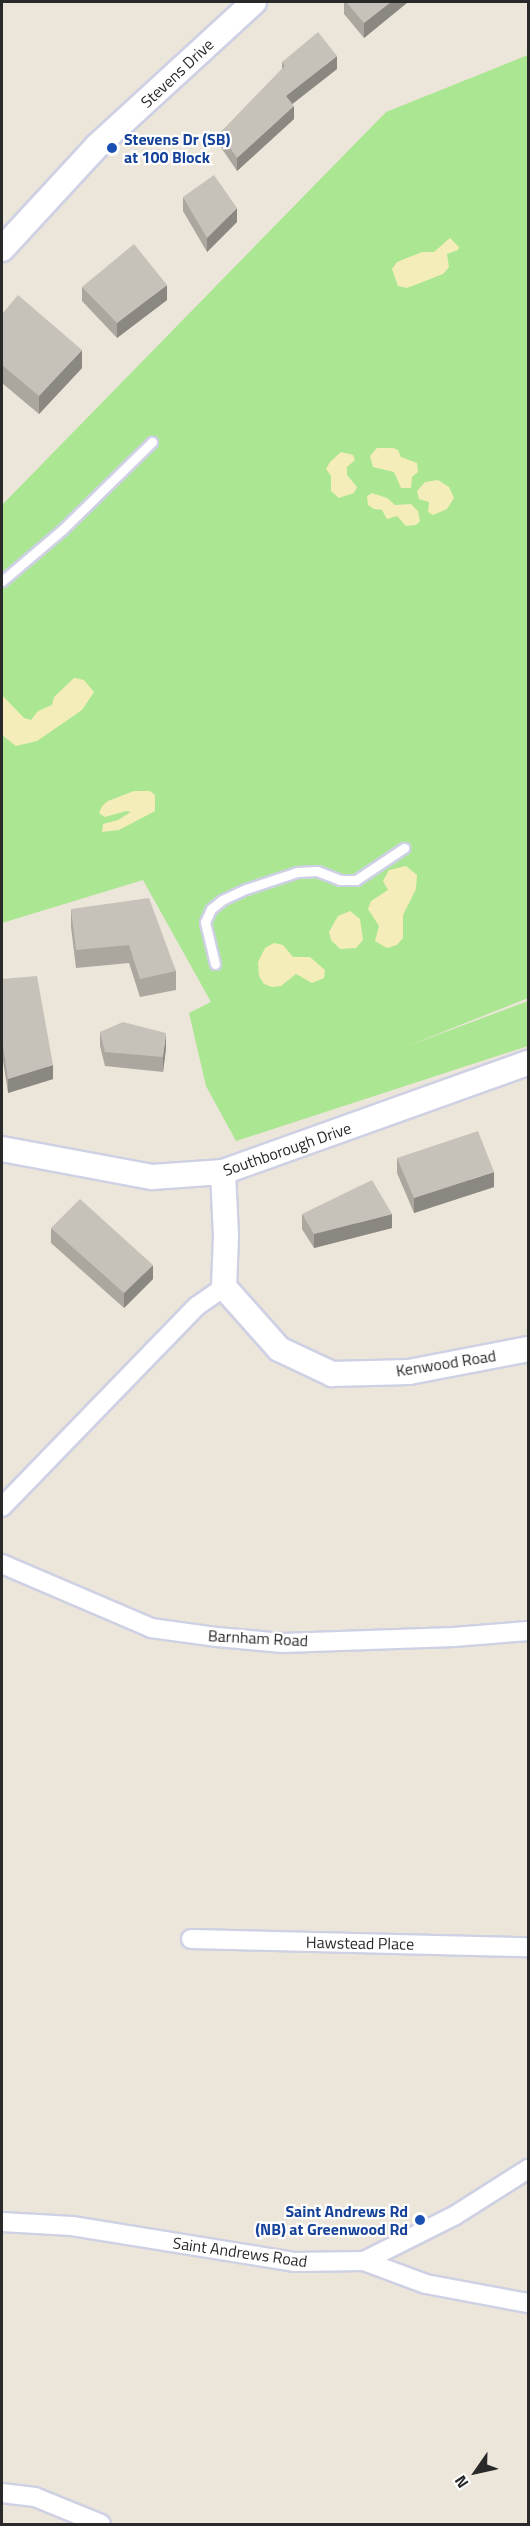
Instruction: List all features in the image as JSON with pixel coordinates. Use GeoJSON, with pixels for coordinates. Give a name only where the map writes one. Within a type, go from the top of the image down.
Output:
{"type":"FeatureCollection","features":[{"type":"Feature","properties":{"kind":"street","name":"Stevens Drive"},"geometry":{"type":"LineString","coordinates":[[2,249],[97,146],[254,2]]}},
{"type":"Feature","properties":{"kind":"street","name":"Southborough Drive"},"geometry":{"type":"LineString","coordinates":[[2,1149],[152,1177],[223,1173],[528,1063]]}},
{"type":"Feature","properties":{"kind":"street"},"geometry":{"type":"LineString","coordinates":[[2,1507],[197,1306],[224,1287],[226,1236],[223,1173]]}},
{"type":"Feature","properties":{"kind":"street","name":"Kenwood Road"},"geometry":{"type":"LineString","coordinates":[[224,1287],[279,1349],[332,1374],[409,1371],[528,1349]]}},
{"type":"Feature","properties":{"kind":"street","name":"Barnham Road"},"geometry":{"type":"LineString","coordinates":[[2,1564],[151,1628],[218,1637],[283,1643],[454,1637],[528,1631]]}},
{"type":"Feature","properties":{"kind":"street","name":"Hawstead Place"},"geometry":{"type":"LineString","coordinates":[[191,1939],[528,1947]]}},
{"type":"Feature","properties":{"kind":"street","name":"Saint Andrews Road"},"geometry":{"type":"LineString","coordinates":[[2,2222],[72,2226],[294,2262],[364,2261],[454,2216],[528,2169]]}},
{"type":"Feature","properties":{"kind":"street"},"geometry":{"type":"LineString","coordinates":[[364,2261],[426,2284],[528,2303]]}},
{"type":"Feature","properties":{"kind":"street"},"geometry":{"type":"LineString","coordinates":[[2,2493],[35,2497],[101,2524]]}},
{"type":"Feature","properties":{"kind":"lane"},"geometry":{"type":"LineString","coordinates":[[2,581],[62,530],[152,442]]}},
{"type":"Feature","properties":{"kind":"lane"},"geometry":{"type":"LineString","coordinates":[[215,964],[205,922],[211,909],[222,900],[246,889],[297,872],[317,871],[340,880],[356,880],[404,848]]}},
{"type":"Feature","properties":{"kind":"green space"},"geometry":{"type":"Polygon","coordinates":[[[528,55],[528,998],[405,1047],[528,1001],[528,1046],[236,1141],[206,1086],[189,1013],[211,1002],[143,880],[2,923],[2,505],[386,112],[528,55]]]}},
{"type":"Feature","properties":{"kind":"sand"},"geometry":{"type":"Polygon","coordinates":[[[450,238],[459,247],[458,250],[447,254],[449,267],[443,274],[407,288],[398,286],[392,269],[397,262],[422,252],[434,252],[450,238]]]}},
{"type":"Feature","properties":{"kind":"sand"},"geometry":{"type":"Polygon","coordinates":[[[377,448],[393,448],[398,450],[401,457],[417,463],[418,472],[412,477],[411,488],[401,488],[394,472],[373,467],[370,456],[377,448]]]}},
{"type":"Feature","properties":{"kind":"sand"},"geometry":{"type":"Polygon","coordinates":[[[341,452],[353,455],[355,460],[347,467],[347,475],[357,487],[354,493],[339,498],[331,491],[331,476],[326,469],[341,452]]]}},
{"type":"Feature","properties":{"kind":"sand"},"geometry":{"type":"Polygon","coordinates":[[[438,480],[449,487],[454,498],[447,509],[433,515],[428,512],[429,502],[419,499],[417,491],[425,482],[438,480]]]}},
{"type":"Feature","properties":{"kind":"sand"},"geometry":{"type":"Polygon","coordinates":[[[372,493],[387,498],[395,505],[411,504],[418,511],[420,521],[416,525],[406,526],[397,516],[387,519],[382,510],[368,505],[367,496],[372,493]]]}},
{"type":"Feature","properties":{"kind":"sand"},"geometry":{"type":"Polygon","coordinates":[[[74,678],[84,680],[94,692],[82,710],[37,741],[16,746],[2,735],[2,695],[24,718],[31,720],[38,711],[52,705],[54,697],[74,678]]]}},
{"type":"Feature","properties":{"kind":"sand"},"geometry":{"type":"Polygon","coordinates":[[[134,791],[150,791],[155,795],[155,811],[119,830],[102,832],[103,824],[118,820],[131,812],[126,811],[105,817],[99,813],[102,806],[108,801],[134,791]]]}},
{"type":"Feature","properties":{"kind":"sand"},"geometry":{"type":"Polygon","coordinates":[[[406,866],[417,875],[416,889],[403,915],[403,938],[397,945],[387,948],[375,941],[379,926],[368,909],[371,901],[388,890],[383,881],[389,870],[406,866]]]}},
{"type":"Feature","properties":{"kind":"sand"},"geometry":{"type":"Polygon","coordinates":[[[350,911],[360,919],[363,940],[356,948],[340,949],[331,940],[329,932],[338,916],[350,911]]]}},
{"type":"Feature","properties":{"kind":"sand"},"geometry":{"type":"Polygon","coordinates":[[[274,943],[283,945],[293,957],[310,957],[325,970],[324,978],[312,983],[296,974],[281,986],[272,987],[264,984],[259,976],[258,962],[265,948],[274,943]]]}},
{"type":"Feature","properties":{"kind":"building"},"geometry":{"type":"Polygon","coordinates":[[[346,2],[391,2],[364,23],[346,2]]]}},
{"type":"Feature","properties":{"kind":"building"},"geometry":{"type":"Polygon","coordinates":[[[318,32],[337,56],[286,96],[294,106],[237,158],[220,133],[285,66],[282,62],[318,32]]]}},
{"type":"Feature","properties":{"kind":"building"},"geometry":{"type":"Polygon","coordinates":[[[214,175],[237,208],[207,238],[183,197],[214,175]]]}},
{"type":"Feature","properties":{"kind":"building"},"geometry":{"type":"Polygon","coordinates":[[[134,244],[167,285],[117,323],[82,287],[134,244]]]}},
{"type":"Feature","properties":{"kind":"building"},"geometry":{"type":"Polygon","coordinates":[[[18,295],[82,350],[39,396],[2,365],[2,314],[18,295]]]}},
{"type":"Feature","properties":{"kind":"building"},"geometry":{"type":"Polygon","coordinates":[[[149,898],[176,971],[140,979],[129,945],[76,950],[71,909],[149,898]]]}},
{"type":"Feature","properties":{"kind":"building"},"geometry":{"type":"Polygon","coordinates":[[[37,976],[53,1065],[8,1079],[2,1040],[2,979],[37,976]]]}},
{"type":"Feature","properties":{"kind":"building"},"geometry":{"type":"Polygon","coordinates":[[[123,1022],[166,1033],[163,1057],[105,1052],[100,1032],[123,1022]]]}},
{"type":"Feature","properties":{"kind":"building"},"geometry":{"type":"Polygon","coordinates":[[[478,1131],[494,1172],[414,1198],[397,1158],[478,1131]]]}},
{"type":"Feature","properties":{"kind":"building"},"geometry":{"type":"Polygon","coordinates":[[[372,1180],[392,1214],[314,1234],[302,1214],[372,1180]]]}},
{"type":"Feature","properties":{"kind":"building"},"geometry":{"type":"Polygon","coordinates":[[[80,1199],[153,1265],[124,1293],[51,1228],[80,1199]]]}},
{"type":"Feature","properties":{"kind":"place","name":"Stevens Dr (SB) at 100 Block"},"geometry":{"type":"Point","coordinates":[112,148]}},
{"type":"Feature","properties":{"kind":"place","name":"Saint Andrews Rd (NB) at Greenwood Rd"},"geometry":{"type":"Point","coordinates":[420,2220]}}]}
